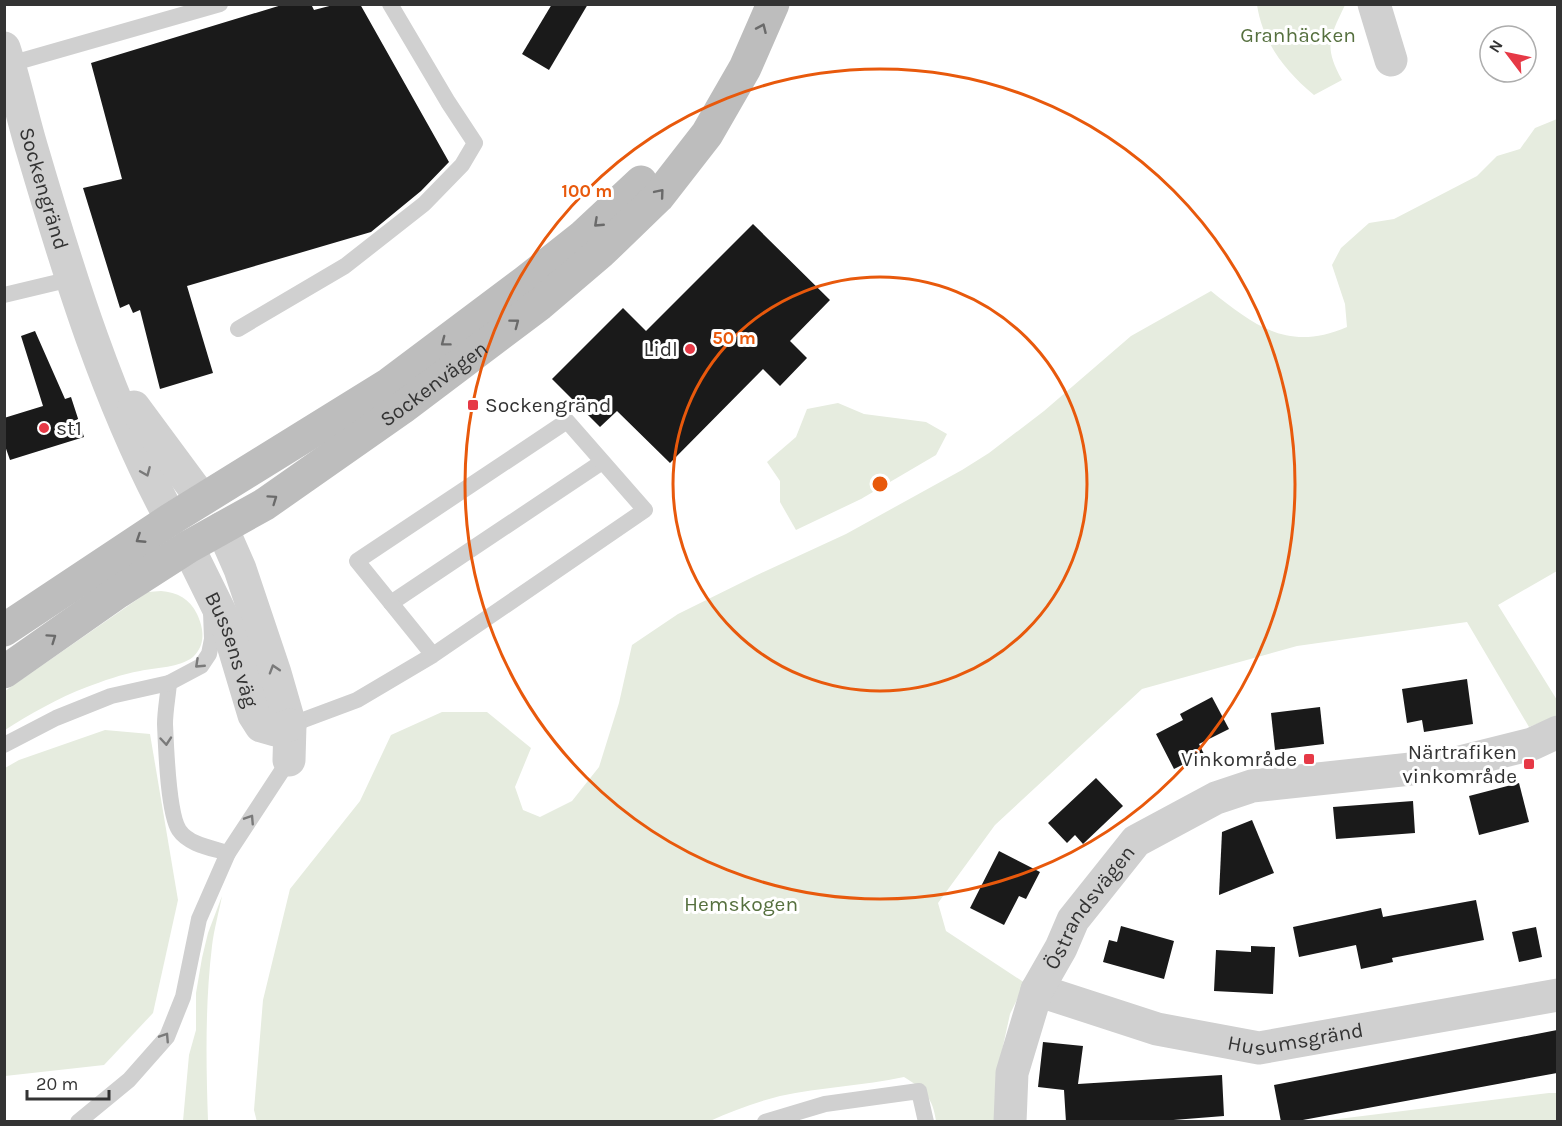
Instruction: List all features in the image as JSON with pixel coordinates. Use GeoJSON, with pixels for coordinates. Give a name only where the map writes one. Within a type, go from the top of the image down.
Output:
{"type":"FeatureCollection","features":[{"type":"Feature","properties":{"kind":"main road","name":"Sockenvägen"},"geometry":{"type":"LineString","coordinates":[[4,630],[202,499],[388,384],[582,237],[640,183],[686,125],[727,55],[750,4]]}},
{"type":"Feature","properties":{"kind":"main road","name":"Sockenvägen"},"geometry":{"type":"LineString","coordinates":[[4,672],[118,592],[188,547],[265,504],[402,408],[540,304],[601,252],[658,197],[707,134],[745,68],[772,4]]}},
{"type":"Feature","properties":{"kind":"main road"},"geometry":{"type":"LineString","coordinates":[[202,499],[222,528]]}},
{"type":"Feature","properties":{"kind":"main road"},"geometry":{"type":"LineString","coordinates":[[171,519],[188,547]]}},
{"type":"Feature","properties":{"kind":"street"},"geometry":{"type":"LineString","coordinates":[[1374,4],[1390,60]]}},
{"type":"Feature","properties":{"kind":"street","name":"Sockengränd"},"geometry":{"type":"LineString","coordinates":[[7,56],[71,279],[99,360],[150,479],[171,519]]}},
{"type":"Feature","properties":{"kind":"street","name":"Sockengränd"},"geometry":{"type":"LineString","coordinates":[[99,360],[202,499]]}},
{"type":"Feature","properties":{"kind":"street","name":"Bussens väg"},"geometry":{"type":"LineString","coordinates":[[222,528],[240,569],[259,623],[290,725],[289,760]]}},
{"type":"Feature","properties":{"kind":"street","name":"Bussens väg"},"geometry":{"type":"LineString","coordinates":[[188,547],[228,628],[254,715],[261,726],[275,730],[290,725]]}},
{"type":"Feature","properties":{"kind":"street","name":"Östrandsvägen"},"geometry":{"type":"LineString","coordinates":[[1010,1122],[1012,1073],[1037,990],[1061,948],[1072,921],[1136,841],[1216,798],[1252,786],[1448,765],[1532,744],[1557,732]]}},
{"type":"Feature","properties":{"kind":"street","name":"Husumsgränd"},"geometry":{"type":"LineString","coordinates":[[1037,990],[1157,1029],[1259,1048],[1557,995]]}},
{"type":"Feature","properties":{"kind":"lane"},"geometry":{"type":"LineString","coordinates":[[7,56],[220,4]]}},
{"type":"Feature","properties":{"kind":"lane"},"geometry":{"type":"LineString","coordinates":[[238,329],[345,267],[424,204],[462,165],[475,144],[390,4]]}},
{"type":"Feature","properties":{"kind":"lane"},"geometry":{"type":"LineString","coordinates":[[4,295],[71,279]]}},
{"type":"Feature","properties":{"kind":"lane"},"geometry":{"type":"LineString","coordinates":[[290,725],[357,700],[433,655],[645,510],[567,422],[357,561],[433,655]]}},
{"type":"Feature","properties":{"kind":"lane"},"geometry":{"type":"LineString","coordinates":[[391,603],[602,462]]}},
{"type":"Feature","properties":{"kind":"lane"},"geometry":{"type":"LineString","coordinates":[[4,745],[56,718],[111,696],[170,683],[201,666],[209,654],[212,639],[210,590]]}},
{"type":"Feature","properties":{"kind":"lane"},"geometry":{"type":"LineString","coordinates":[[170,683],[165,722],[172,811],[178,829],[200,845],[228,853]]}},
{"type":"Feature","properties":{"kind":"lane"},"geometry":{"type":"LineString","coordinates":[[78,1122],[129,1080],[167,1037],[183,997],[199,919],[228,853],[289,760]]}},
{"type":"Feature","properties":{"kind":"lane"},"geometry":{"type":"LineString","coordinates":[[765,1122],[825,1104],[919,1092],[926,1122]]}},
{"type":"Feature","properties":{"kind":"green space","name":"Granhäcken"},"geometry":{"type":"Polygon","coordinates":[[[1257,5],[1345,5],[1332,34],[1331,42],[1332,58],[1342,80],[1314,95],[1303,86],[1270,44],[1264,32],[1257,5]]]}},
{"type":"Feature","properties":{"kind":"green space","name":"Hemskogen"},"geometry":{"type":"Polygon","coordinates":[[[1557,119],[1557,571],[1498,605],[1557,700],[1557,716],[1529,727],[1467,622],[1297,646],[1142,689],[995,825],[938,903],[946,931],[1025,983],[1010,1014],[998,1069],[997,1121],[936,1121],[930,1100],[917,1086],[904,1077],[780,1096],[710,1121],[257,1122],[254,1110],[263,1000],[290,889],[360,801],[391,735],[442,712],[487,712],[531,748],[515,787],[523,810],[540,817],[572,801],[599,767],[619,703],[632,645],[678,614],[846,534],[962,470],[989,453],[1044,411],[1131,336],[1211,291],[1243,315],[1274,332],[1308,337],[1347,327],[1345,304],[1332,265],[1341,248],[1369,223],[1394,219],[1477,176],[1497,156],[1520,149],[1535,128],[1557,119]]]}},
{"type":"Feature","properties":{"kind":"green space"},"geometry":{"type":"Polygon","coordinates":[[[838,403],[864,414],[926,422],[947,434],[936,455],[861,499],[796,530],[780,502],[780,481],[767,462],[796,437],[807,409],[838,403]]]}},
{"type":"Feature","properties":{"kind":"green space"},"geometry":{"type":"Polygon","coordinates":[[[161,591],[182,597],[191,604],[197,614],[201,625],[202,642],[193,657],[175,665],[126,674],[87,687],[44,707],[5,730],[5,691],[148,592],[161,591]]]}},
{"type":"Feature","properties":{"kind":"green space"},"geometry":{"type":"Polygon","coordinates":[[[105,730],[150,734],[178,900],[153,1013],[104,1065],[5,1076],[5,768],[19,760],[105,730]]]}},
{"type":"Feature","properties":{"kind":"green space"},"geometry":{"type":"Polygon","coordinates":[[[222,896],[213,940],[208,990],[208,1121],[183,1121],[189,1055],[196,1030],[196,993],[202,958],[208,933],[222,896]]]}},
{"type":"Feature","properties":{"kind":"green space"},"geometry":{"type":"Polygon","coordinates":[[[1557,1093],[1557,1121],[1322,1121],[1557,1093]]]}},
{"type":"Feature","properties":{"kind":"building"},"geometry":{"type":"Polygon","coordinates":[[[285,4],[311,4],[314,10],[337,4],[360,4],[449,162],[421,191],[371,232],[187,286],[213,373],[160,389],[140,310],[133,313],[129,304],[120,308],[83,188],[122,179],[91,63],[285,4]]]}},
{"type":"Feature","properties":{"kind":"building"},"geometry":{"type":"Polygon","coordinates":[[[552,4],[588,4],[549,70],[522,54],[552,4]]]}},
{"type":"Feature","properties":{"kind":"building","name":"Lidl"},"geometry":{"type":"Polygon","coordinates":[[[753,224],[830,300],[790,341],[807,358],[780,386],[763,369],[670,463],[617,411],[600,427],[552,379],[623,308],[646,331],[753,224]]]}},
{"type":"Feature","properties":{"kind":"building"},"geometry":{"type":"Polygon","coordinates":[[[35,331],[65,399],[71,397],[84,437],[10,460],[4,443],[4,418],[43,406],[21,336],[35,331]]]}},
{"type":"Feature","properties":{"kind":"building"},"geometry":{"type":"Polygon","coordinates":[[[1467,679],[1473,724],[1424,732],[1422,720],[1407,723],[1402,689],[1467,679]]]}},
{"type":"Feature","properties":{"kind":"building"},"geometry":{"type":"Polygon","coordinates":[[[1212,697],[1229,729],[1199,744],[1204,754],[1174,769],[1156,734],[1183,720],[1180,714],[1212,697]]]}},
{"type":"Feature","properties":{"kind":"building"},"geometry":{"type":"Polygon","coordinates":[[[1320,707],[1324,744],[1275,750],[1271,713],[1320,707]]]}},
{"type":"Feature","properties":{"kind":"building"},"geometry":{"type":"Polygon","coordinates":[[[1096,778],[1123,806],[1083,844],[1075,835],[1067,843],[1048,823],[1096,778]]]}},
{"type":"Feature","properties":{"kind":"building"},"geometry":{"type":"Polygon","coordinates":[[[1519,783],[1529,822],[1479,835],[1469,796],[1519,783]]]}},
{"type":"Feature","properties":{"kind":"building"},"geometry":{"type":"Polygon","coordinates":[[[1413,801],[1415,833],[1336,839],[1333,807],[1413,801]]]}},
{"type":"Feature","properties":{"kind":"building"},"geometry":{"type":"Polygon","coordinates":[[[1252,820],[1274,873],[1219,895],[1222,832],[1252,820]]]}},
{"type":"Feature","properties":{"kind":"building"},"geometry":{"type":"Polygon","coordinates":[[[999,851],[1040,872],[1026,899],[1019,896],[1004,925],[970,908],[999,851]]]}},
{"type":"Feature","properties":{"kind":"building"},"geometry":{"type":"Polygon","coordinates":[[[1476,900],[1484,940],[1392,958],[1393,962],[1361,969],[1356,945],[1299,957],[1293,927],[1381,908],[1383,917],[1476,900]]]}},
{"type":"Feature","properties":{"kind":"building"},"geometry":{"type":"Polygon","coordinates":[[[1121,926],[1174,941],[1164,979],[1103,962],[1109,940],[1117,942],[1121,926]]]}},
{"type":"Feature","properties":{"kind":"building"},"geometry":{"type":"Polygon","coordinates":[[[1536,927],[1542,957],[1519,962],[1512,932],[1536,927]]]}},
{"type":"Feature","properties":{"kind":"building"},"geometry":{"type":"Polygon","coordinates":[[[1251,946],[1275,947],[1273,994],[1214,991],[1216,950],[1251,952],[1251,946]]]}},
{"type":"Feature","properties":{"kind":"building"},"geometry":{"type":"Polygon","coordinates":[[[1557,1030],[1557,1073],[1292,1122],[1281,1122],[1274,1085],[1557,1030]]]}},
{"type":"Feature","properties":{"kind":"building"},"geometry":{"type":"Polygon","coordinates":[[[1043,1042],[1083,1046],[1078,1084],[1222,1075],[1224,1116],[1148,1122],[1066,1122],[1064,1090],[1038,1087],[1043,1042]]]}},
{"type":"Feature","properties":{"kind":"place","name":"Lidl"},"geometry":{"type":"Point","coordinates":[690,349]}},
{"type":"Feature","properties":{"kind":"place","name":"Sockengränd"},"geometry":{"type":"Point","coordinates":[473,405]}},
{"type":"Feature","properties":{"kind":"place","name":"st1"},"geometry":{"type":"Point","coordinates":[44,428]}},
{"type":"Feature","properties":{"kind":"place","name":"Vinkområde"},"geometry":{"type":"Point","coordinates":[1309,759]}},
{"type":"Feature","properties":{"kind":"place","name":"Närtrafiken vinkområde"},"geometry":{"type":"Point","coordinates":[1529,764]}}]}
